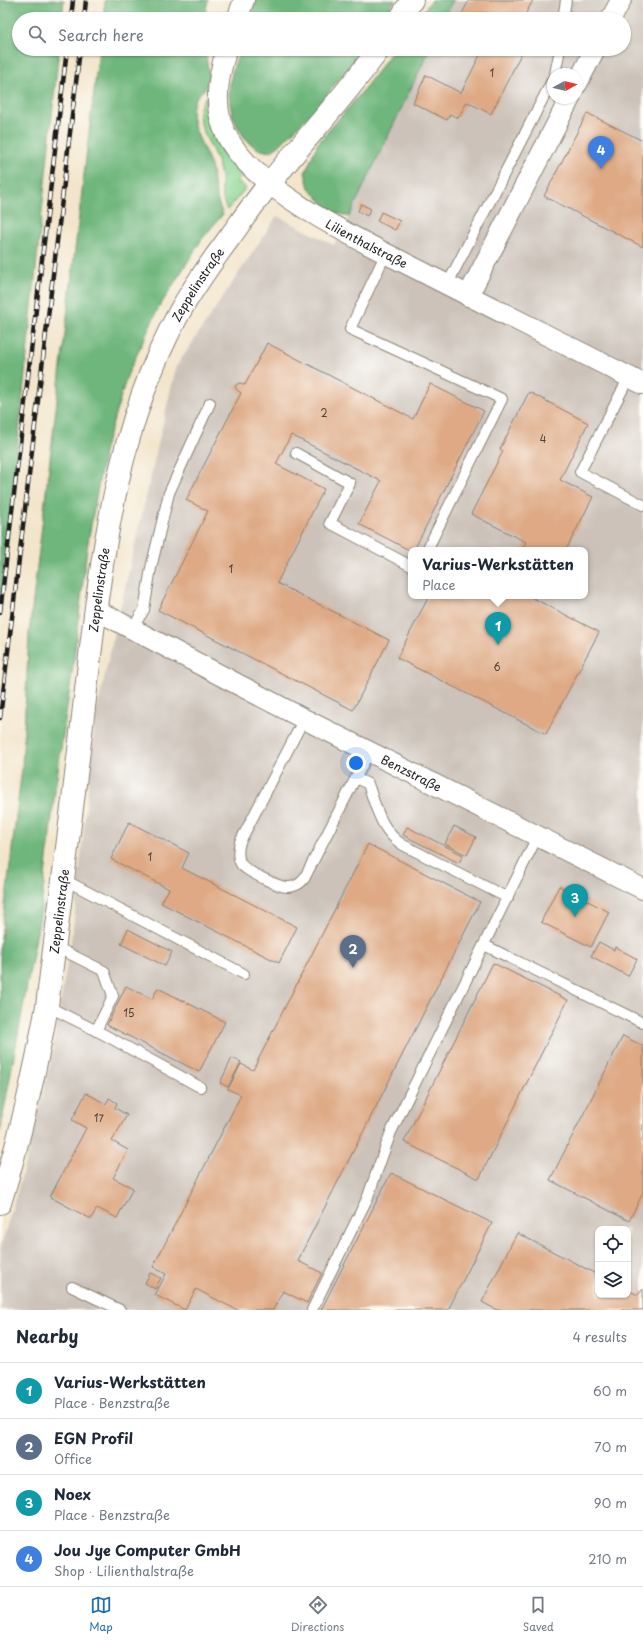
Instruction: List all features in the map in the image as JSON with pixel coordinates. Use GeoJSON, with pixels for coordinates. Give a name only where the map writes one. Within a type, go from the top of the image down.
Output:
{"type":"FeatureCollection","features":[{"type":"Feature","properties":{"kind":"street"},"geometry":{"type":"LineString","coordinates":[[240,12],[244,0]]}},
{"type":"Feature","properties":{"kind":"street"},"geometry":{"type":"LineString","coordinates":[[404,12],[412,0]]}},
{"type":"Feature","properties":{"kind":"street"},"geometry":{"type":"LineString","coordinates":[[615,12],[621,0]]}},
{"type":"Feature","properties":{"kind":"street","name":"Lilienthalstraße"},"geometry":{"type":"LineString","coordinates":[[226,56],[218,94],[221,124],[237,152],[252,168],[270,183],[319,217],[468,296],[636,381]]}},
{"type":"Feature","properties":{"kind":"street","name":"Zeppelinstraße"},"geometry":{"type":"LineString","coordinates":[[0,1203],[29,1096],[47,1006],[96,610],[111,519],[124,461],[138,410],[156,362],[173,324],[197,284],[270,183],[348,90],[374,56]]}},
{"type":"Feature","properties":{"kind":"street"},"geometry":{"type":"LineString","coordinates":[[583,72],[591,56]]}},
{"type":"Feature","properties":{"kind":"street"},"geometry":{"type":"LineString","coordinates":[[468,296],[567,104]]}},
{"type":"Feature","properties":{"kind":"street","name":"Benzstraße"},"geometry":{"type":"LineString","coordinates":[[96,610],[304,719],[538,835],[643,889]]}},
{"type":"Feature","properties":{"kind":"lane"},"geometry":{"type":"LineString","coordinates":[[564,12],[566,0]]}},
{"type":"Feature","properties":{"kind":"lane"},"geometry":{"type":"LineString","coordinates":[[556,68],[559,56]]}},
{"type":"Feature","properties":{"kind":"lane"},"geometry":{"type":"LineString","coordinates":[[447,285],[547,91]]}},
{"type":"Feature","properties":{"kind":"lane"},"geometry":{"type":"LineString","coordinates":[[386,253],[350,329],[502,399],[428,547]]}},
{"type":"Feature","properties":{"kind":"lane"},"geometry":{"type":"LineString","coordinates":[[636,381],[580,472],[643,505]]}},
{"type":"Feature","properties":{"kind":"lane"},"geometry":{"type":"LineString","coordinates":[[132,629],[144,610],[151,568],[169,493],[210,403]]}},
{"type":"Feature","properties":{"kind":"lane"},"geometry":{"type":"LineString","coordinates":[[296,453],[350,482],[330,523],[408,564]]}},
{"type":"Feature","properties":{"kind":"lane"},"geometry":{"type":"LineString","coordinates":[[304,719],[240,842],[238,856],[245,868],[280,886],[288,888],[299,884],[306,876],[369,752]]}},
{"type":"Feature","properties":{"kind":"lane"},"geometry":{"type":"LineString","coordinates":[[356,778],[368,784],[381,819],[392,837],[508,898]]}},
{"type":"Feature","properties":{"kind":"lane"},"geometry":{"type":"LineString","coordinates":[[312,1310],[367,1199],[391,1132],[538,835]]}},
{"type":"Feature","properties":{"kind":"lane"},"geometry":{"type":"LineString","coordinates":[[63,879],[244,974]]}},
{"type":"Feature","properties":{"kind":"lane"},"geometry":{"type":"LineString","coordinates":[[484,945],[643,1023]]}},
{"type":"Feature","properties":{"kind":"lane"},"geometry":{"type":"LineString","coordinates":[[54,946],[104,971],[113,996],[96,1031]]}},
{"type":"Feature","properties":{"kind":"lane"},"geometry":{"type":"LineString","coordinates":[[47,1006],[200,1087]]}},
{"type":"Feature","properties":{"kind":"lane"},"geometry":{"type":"LineString","coordinates":[[72,1287],[120,1310]]}},
{"type":"Feature","properties":{"kind":"shaded area"},"geometry":{"type":"Polygon","coordinates":[[[453,0],[643,0],[643,1310],[0,1310],[0,1249],[18,1190],[50,1065],[74,922],[96,713],[176,367],[277,216],[334,245],[427,56],[631,56],[631,12],[447,12],[453,0]]]}},
{"type":"Feature","properties":{"kind":"green space"},"geometry":{"type":"Polygon","coordinates":[[[0,0],[64,0],[63,12],[12,12],[12,56],[58,56],[0,612],[0,0]]]}},
{"type":"Feature","properties":{"kind":"green space"},"geometry":{"type":"Polygon","coordinates":[[[105,0],[208,0],[205,12],[104,12],[105,0]]]}},
{"type":"Feature","properties":{"kind":"green space"},"geometry":{"type":"Polygon","coordinates":[[[255,0],[395,0],[387,12],[252,12],[255,0]]]}},
{"type":"Feature","properties":{"kind":"green space"},"geometry":{"type":"Polygon","coordinates":[[[432,0],[453,0],[447,12],[423,12],[432,0]]]}},
{"type":"Feature","properties":{"kind":"green space"},"geometry":{"type":"Polygon","coordinates":[[[98,56],[206,56],[209,75],[206,88],[197,96],[193,106],[192,115],[194,126],[211,166],[217,198],[223,214],[202,239],[158,309],[127,376],[105,448],[87,548],[41,910],[0,1132],[0,946],[22,768],[29,634],[98,56]]]}},
{"type":"Feature","properties":{"kind":"green space"},"geometry":{"type":"Polygon","coordinates":[[[238,56],[357,56],[318,106],[279,146],[270,152],[258,149],[249,142],[238,128],[234,119],[231,110],[229,93],[234,66],[238,56]]]}},
{"type":"Feature","properties":{"kind":"green space"},"geometry":{"type":"Polygon","coordinates":[[[389,56],[427,56],[349,217],[334,212],[323,203],[309,188],[305,173],[318,143],[361,93],[389,56]]]}},
{"type":"Feature","properties":{"kind":"green space"},"geometry":{"type":"Polygon","coordinates":[[[206,96],[209,121],[215,139],[242,174],[237,181],[246,188],[227,210],[223,200],[221,176],[218,164],[203,130],[199,116],[201,105],[206,96]]]}},
{"type":"Feature","properties":{"kind":"building"},"geometry":{"type":"Polygon","coordinates":[[[469,0],[533,0],[527,12],[463,12],[469,0]]]}},
{"type":"Feature","properties":{"kind":"building"},"geometry":{"type":"Polygon","coordinates":[[[480,56],[520,56],[491,114],[467,102],[458,118],[450,114],[447,120],[413,103],[426,75],[461,93],[480,56]]]}},
{"type":"Feature","properties":{"kind":"building"},"geometry":{"type":"Polygon","coordinates":[[[587,113],[643,141],[643,247],[544,196],[587,113]]]}},
{"type":"Feature","properties":{"kind":"building"},"geometry":{"type":"Polygon","coordinates":[[[361,204],[371,209],[367,216],[358,211],[361,204]]]}},
{"type":"Feature","properties":{"kind":"building"},"geometry":{"type":"Polygon","coordinates":[[[381,212],[400,221],[395,230],[377,221],[381,212]]]}},
{"type":"Feature","properties":{"kind":"building"},"geometry":{"type":"Polygon","coordinates":[[[267,343],[413,419],[430,384],[484,411],[416,547],[408,547],[408,549],[359,524],[381,481],[291,435],[276,464],[324,489],[277,583],[389,640],[353,710],[158,610],[208,511],[186,500],[241,393],[235,387],[240,383],[245,385],[267,343]]]}},
{"type":"Feature","properties":{"kind":"building"},"geometry":{"type":"Polygon","coordinates":[[[529,392],[588,423],[560,480],[593,497],[568,547],[524,547],[526,542],[471,514],[503,451],[500,449],[529,392]]]}},
{"type":"Feature","properties":{"kind":"building"},"geometry":{"type":"Polygon","coordinates":[[[427,599],[535,599],[599,632],[546,734],[397,658],[427,599]]]}},
{"type":"Feature","properties":{"kind":"building"},"geometry":{"type":"Polygon","coordinates":[[[129,822],[189,853],[182,868],[297,927],[279,963],[161,903],[169,889],[111,859],[129,822]]]}},
{"type":"Feature","properties":{"kind":"building"},"geometry":{"type":"Polygon","coordinates":[[[454,826],[476,837],[467,855],[445,844],[454,826]]]}},
{"type":"Feature","properties":{"kind":"building"},"geometry":{"type":"Polygon","coordinates":[[[407,827],[463,855],[459,863],[403,835],[407,827]]]}},
{"type":"Feature","properties":{"kind":"building"},"geometry":{"type":"Polygon","coordinates":[[[368,844],[480,902],[301,1254],[298,1261],[322,1273],[307,1303],[283,1291],[273,1310],[237,1310],[196,1289],[185,1310],[155,1295],[166,1274],[153,1267],[241,1095],[228,1089],[241,1064],[253,1070],[368,844]]]}},
{"type":"Feature","properties":{"kind":"building"},"geometry":{"type":"Polygon","coordinates":[[[559,886],[609,912],[591,947],[541,922],[559,886]]]}},
{"type":"Feature","properties":{"kind":"building"},"geometry":{"type":"Polygon","coordinates":[[[128,929],[172,952],[165,966],[121,944],[128,929]]]}},
{"type":"Feature","properties":{"kind":"building"},"geometry":{"type":"Polygon","coordinates":[[[599,942],[614,950],[615,947],[637,959],[628,976],[591,956],[599,942]]]}},
{"type":"Feature","properties":{"kind":"building"},"geometry":{"type":"Polygon","coordinates":[[[493,963],[568,1000],[479,1179],[404,1142],[493,963]]]}},
{"type":"Feature","properties":{"kind":"building"},"geometry":{"type":"Polygon","coordinates":[[[126,986],[152,999],[158,988],[225,1022],[199,1072],[107,1025],[126,986]]]}},
{"type":"Feature","properties":{"kind":"building"},"geometry":{"type":"Polygon","coordinates":[[[623,1036],[643,1046],[643,1193],[629,1221],[550,1180],[623,1036]]]}},
{"type":"Feature","properties":{"kind":"building"},"geometry":{"type":"Polygon","coordinates":[[[232,1058],[241,1062],[228,1087],[220,1083],[232,1058]]]}},
{"type":"Feature","properties":{"kind":"building"},"geometry":{"type":"Polygon","coordinates":[[[86,1093],[106,1104],[109,1098],[117,1103],[115,1108],[127,1115],[112,1141],[128,1150],[113,1178],[133,1188],[117,1218],[97,1208],[91,1219],[50,1197],[86,1128],[72,1120],[86,1093]]]}},
{"type":"Feature","properties":{"kind":"building"},"geometry":{"type":"Polygon","coordinates":[[[391,1173],[492,1223],[448,1310],[321,1310],[391,1173]]]}},
{"type":"Feature","properties":{"kind":"building"},"geometry":{"type":"Polygon","coordinates":[[[517,1233],[595,1273],[595,1298],[631,1298],[631,1292],[638,1295],[643,1289],[643,1310],[497,1310],[482,1302],[517,1233]]]}},
{"type":"Feature","properties":{"kind":"building"},"geometry":{"type":"Polygon","coordinates":[[[150,1273],[161,1278],[155,1289],[145,1283],[150,1273]]]}},
{"type":"Feature","properties":{"kind":"railway"},"geometry":{"type":"LineString","coordinates":[[72,12],[73,0]]}},
{"type":"Feature","properties":{"kind":"railway"},"geometry":{"type":"LineString","coordinates":[[85,12],[86,0]]}},
{"type":"Feature","properties":{"kind":"railway"},"geometry":{"type":"LineString","coordinates":[[0,612],[66,56]]}},
{"type":"Feature","properties":{"kind":"railway"},"geometry":{"type":"LineString","coordinates":[[0,718],[79,56]]}},
{"type":"Feature","properties":{"kind":"place","name":"Jou Jye Computer GmbH"},"geometry":{"type":"Point","coordinates":[601,169]}},
{"type":"Feature","properties":{"kind":"place","name":"Varius-Werkstätten"},"geometry":{"type":"Point","coordinates":[498,645]}},
{"type":"Feature","properties":{"kind":"place","name":"Noex"},"geometry":{"type":"Point","coordinates":[575,917]}},
{"type":"Feature","properties":{"kind":"place","name":"EGN Profil"},"geometry":{"type":"Point","coordinates":[353,968]}}]}
